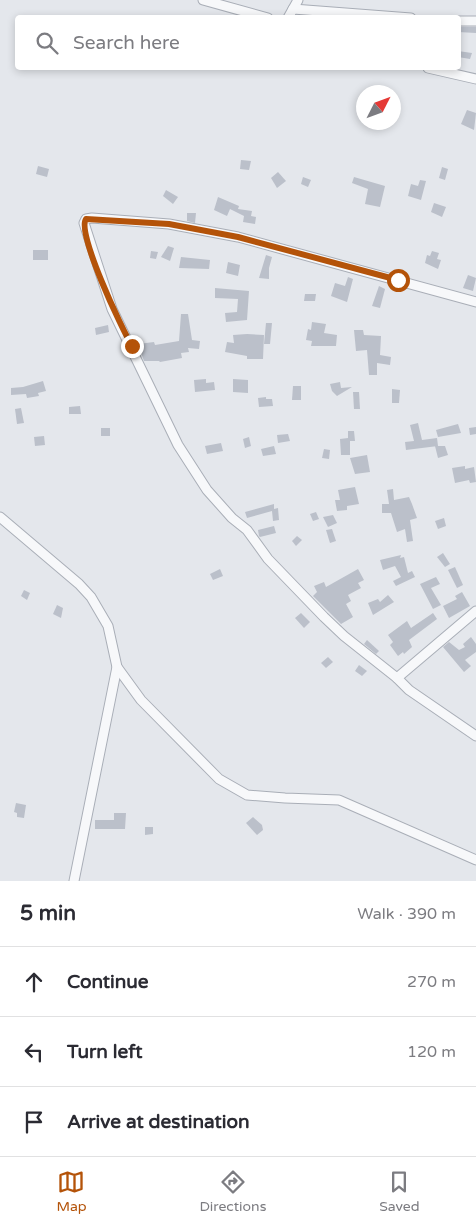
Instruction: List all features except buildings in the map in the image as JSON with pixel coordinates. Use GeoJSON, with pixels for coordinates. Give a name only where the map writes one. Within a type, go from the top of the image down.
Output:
{"type":"FeatureCollection","features":[{"type":"Feature","properties":{"kind":"street"},"geometry":{"type":"LineString","coordinates":[[203,0],[257,15]]}},
{"type":"Feature","properties":{"kind":"street"},"geometry":{"type":"LineString","coordinates":[[298,0],[290,13],[338,15]]}},
{"type":"Feature","properties":{"kind":"street"},"geometry":{"type":"LineString","coordinates":[[461,21],[476,21]]}},
{"type":"Feature","properties":{"kind":"street"},"geometry":{"type":"LineString","coordinates":[[437,70],[476,79]]}},
{"type":"Feature","properties":{"kind":"street"},"geometry":{"type":"LineString","coordinates":[[476,302],[238,237],[169,224],[92,218],[86,219],[84,223],[112,309],[178,445],[207,490],[232,518],[247,530],[268,559],[344,636],[397,678],[409,690],[476,736]]}},
{"type":"Feature","properties":{"kind":"street"},"geometry":{"type":"LineString","coordinates":[[0,517],[79,584],[90,597],[108,626],[117,668],[74,881]]}},
{"type":"Feature","properties":{"kind":"street"},"geometry":{"type":"LineString","coordinates":[[397,678],[476,610]]}},
{"type":"Feature","properties":{"kind":"street"},"geometry":{"type":"LineString","coordinates":[[117,668],[142,700],[219,779],[230,787],[247,795],[261,797],[339,800],[476,860]]}},
{"type":"Feature","properties":{"kind":"route"},"geometry":{"type":"LineString","coordinates":[[132,346],[112,309],[97,270],[84,227],[84,220],[86,219],[169,224],[238,237],[398,280]]}}]}
